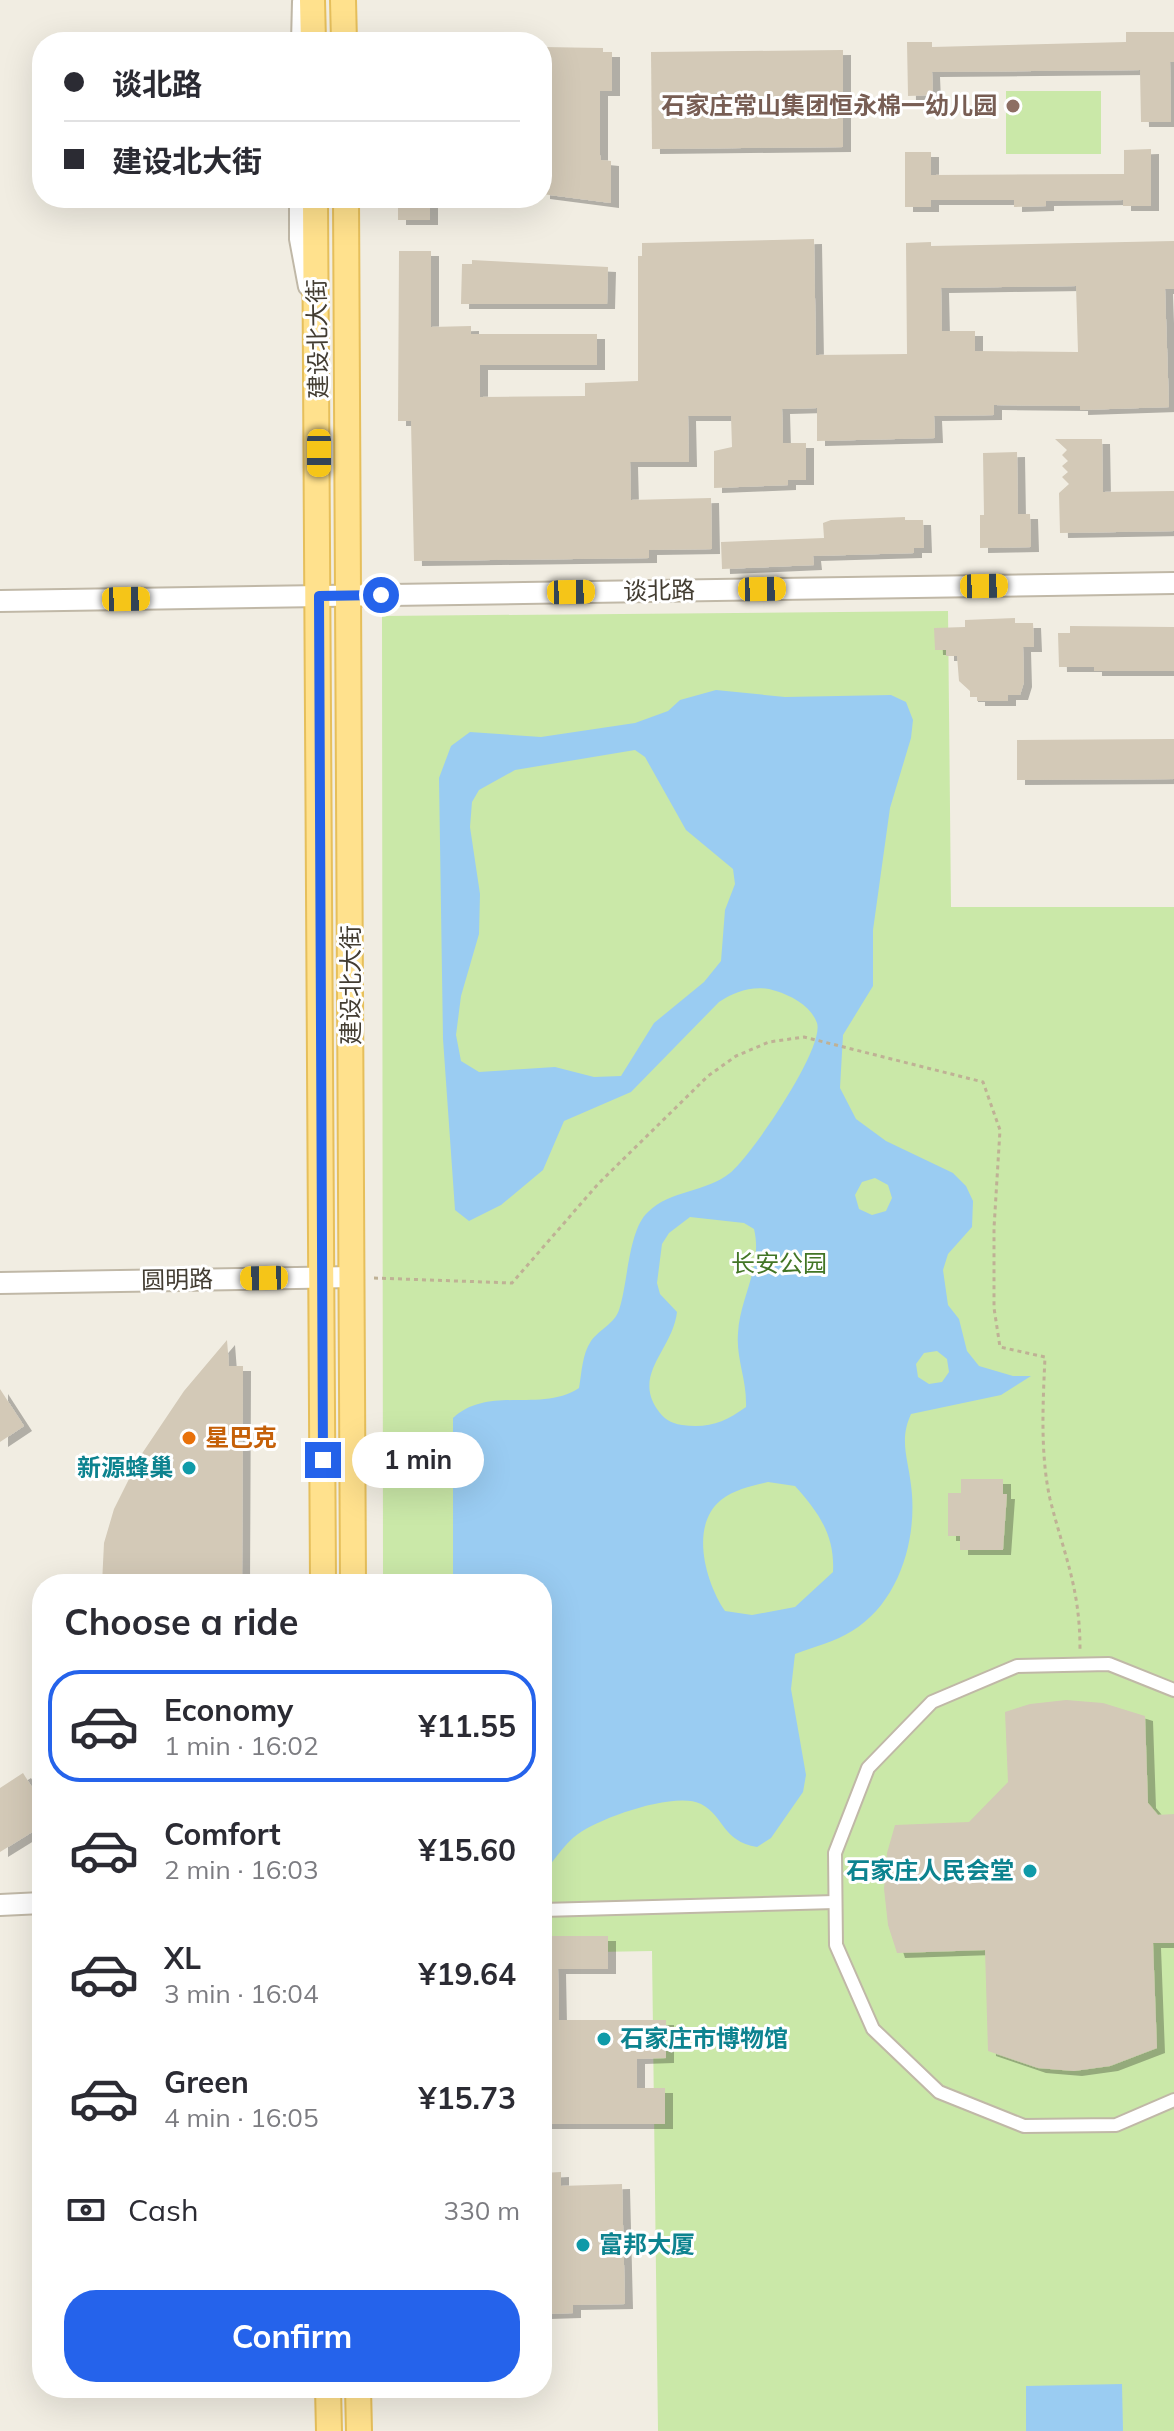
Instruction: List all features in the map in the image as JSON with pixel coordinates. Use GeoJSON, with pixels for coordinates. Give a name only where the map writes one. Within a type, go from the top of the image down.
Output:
{"type":"FeatureCollection","features":[{"type":"Feature","properties":{"kind":"main road"},"geometry":{"type":"LineString","coordinates":[[312,0],[313,32]]}},
{"type":"Feature","properties":{"kind":"main road"},"geometry":{"type":"LineString","coordinates":[[343,0],[344,32]]}},
{"type":"Feature","properties":{"kind":"main road","name":"建设北大街"},"geometry":{"type":"LineString","coordinates":[[315,208],[323,1574]]}},
{"type":"Feature","properties":{"kind":"main road","name":"建设北大街"},"geometry":{"type":"LineString","coordinates":[[346,208],[353,1574]]}},
{"type":"Feature","properties":{"kind":"main road"},"geometry":{"type":"LineString","coordinates":[[328,2398],[329,2431]]}},
{"type":"Feature","properties":{"kind":"main road"},"geometry":{"type":"LineString","coordinates":[[358,2398],[359,2431]]}},
{"type":"Feature","properties":{"kind":"street"},"geometry":{"type":"LineString","coordinates":[[300,32],[301,0]]}},
{"type":"Feature","properties":{"kind":"street"},"geometry":{"type":"LineString","coordinates":[[352,0],[353,32]]}},
{"type":"Feature","properties":{"kind":"street"},"geometry":{"type":"LineString","coordinates":[[298,208],[298,239],[318,339]]}},
{"type":"Feature","properties":{"kind":"street"},"geometry":{"type":"LineString","coordinates":[[348,339],[356,208]]}},
{"type":"Feature","properties":{"kind":"street","name":"谈北路"},"geometry":{"type":"LineString","coordinates":[[0,601],[1174,583]]}},
{"type":"Feature","properties":{"kind":"street","name":"圆明路"},"geometry":{"type":"LineString","coordinates":[[0,1283],[353,1277]]}},
{"type":"Feature","properties":{"kind":"street"},"geometry":{"type":"LineString","coordinates":[[1174,1690],[1109,1664],[1017,1666],[932,1702],[868,1768],[835,1853],[836,1945],[873,2029],[939,2092],[1024,2126],[1116,2125],[1174,2100]]}},
{"type":"Feature","properties":{"kind":"street"},"geometry":{"type":"LineString","coordinates":[[552,1910],[835,1902]]}},
{"type":"Feature","properties":{"kind":"street"},"geometry":{"type":"LineString","coordinates":[[0,1905],[32,1903]]}},
{"type":"Feature","properties":{"kind":"path"},"geometry":{"type":"LineString","coordinates":[[353,1277],[512,1283],[598,1184],[708,1076],[736,1056],[758,1046],[804,1037],[983,1082],[1000,1130],[994,1228],[994,1308],[1000,1347],[1045,1357],[1043,1406],[1049,1496],[1076,1584],[1080,1665]]}},
{"type":"Feature","properties":{"kind":"green space"},"geometry":{"type":"Polygon","coordinates":[[[1006,91],[1101,91],[1101,154],[1006,154],[1006,91]]]}},
{"type":"Feature","properties":{"kind":"green space","name":"长安公园"},"geometry":{"type":"Polygon","coordinates":[[[948,611],[951,907],[1174,907],[1174,2431],[658,2431],[652,1951],[552,1953],[552,1574],[383,1574],[382,616],[948,611]]]}},
{"type":"Feature","properties":{"kind":"water"},"geometry":{"type":"Polygon","coordinates":[[[716,690],[785,697],[891,695],[906,702],[913,720],[911,738],[890,808],[873,930],[873,986],[843,1035],[840,1088],[856,1119],[886,1141],[953,1173],[966,1186],[973,1201],[972,1227],[948,1254],[943,1270],[948,1305],[959,1319],[967,1351],[979,1366],[1013,1376],[1031,1376],[1001,1395],[911,1414],[905,1441],[911,1485],[911,1526],[902,1567],[894,1586],[869,1619],[838,1638],[795,1654],[791,1689],[806,1775],[803,1792],[771,1838],[757,1847],[746,1844],[730,1834],[715,1815],[701,1804],[674,1801],[638,1808],[589,1828],[578,1834],[552,1862],[552,1574],[453,1574],[453,1418],[467,1408],[483,1403],[548,1399],[579,1388],[588,1346],[619,1310],[632,1244],[641,1220],[667,1199],[711,1184],[740,1163],[769,1125],[799,1077],[810,1055],[817,1023],[800,1002],[776,991],[753,989],[725,998],[631,1092],[564,1121],[543,1170],[501,1205],[469,1221],[455,1210],[443,1039],[439,778],[451,746],[470,732],[541,737],[635,723],[668,711],[680,700],[716,690]],[[635,750],[515,770],[479,790],[472,802],[470,827],[480,894],[479,934],[461,996],[456,1035],[461,1061],[479,1072],[555,1067],[594,1077],[621,1076],[654,1023],[704,982],[721,961],[725,910],[735,884],[733,869],[686,830],[645,757],[635,750]],[[875,1178],[862,1182],[855,1195],[859,1209],[872,1215],[886,1211],[892,1198],[888,1185],[875,1178]],[[690,1217],[669,1233],[662,1244],[657,1283],[660,1294],[677,1312],[649,1384],[657,1409],[665,1418],[691,1426],[723,1420],[746,1407],[738,1333],[756,1256],[756,1243],[754,1229],[744,1223],[690,1217]],[[937,1351],[924,1353],[916,1364],[918,1377],[929,1384],[942,1382],[949,1372],[947,1359],[937,1351]],[[768,1482],[726,1496],[711,1511],[705,1524],[703,1539],[707,1570],[725,1611],[752,1615],[795,1607],[833,1572],[828,1536],[811,1506],[795,1486],[768,1482]]]}},
{"type":"Feature","properties":{"kind":"water"},"geometry":{"type":"Polygon","coordinates":[[[1122,2384],[1123,2431],[1026,2431],[1026,2386],[1122,2384]]]}},
{"type":"Feature","properties":{"kind":"building"},"geometry":{"type":"Polygon","coordinates":[[[1126,32],[1174,32],[1174,62],[1170,62],[1171,122],[1141,122],[1140,70],[932,72],[933,95],[908,96],[907,42],[932,42],[932,47],[1126,42],[1126,32]]]}},
{"type":"Feature","properties":{"kind":"building"},"geometry":{"type":"Polygon","coordinates":[[[552,47],[603,48],[603,52],[612,52],[612,91],[600,91],[600,155],[601,160],[611,161],[611,203],[552,195],[552,47]]]}},
{"type":"Feature","properties":{"kind":"building"},"geometry":{"type":"Polygon","coordinates":[[[843,50],[843,147],[652,149],[651,52],[843,50]]]}},
{"type":"Feature","properties":{"kind":"building"},"geometry":{"type":"Polygon","coordinates":[[[1151,149],[1151,206],[1123,206],[1123,200],[1046,201],[1046,206],[1014,207],[1014,200],[931,200],[931,207],[905,207],[905,152],[931,152],[931,175],[1124,174],[1124,150],[1151,149]]]}},
{"type":"Feature","properties":{"kind":"building"},"geometry":{"type":"Polygon","coordinates":[[[398,208],[430,208],[430,220],[398,220],[398,208]]]}},
{"type":"Feature","properties":{"kind":"building"},"geometry":{"type":"Polygon","coordinates":[[[814,239],[816,355],[907,354],[906,243],[931,242],[931,246],[1174,241],[1174,289],[1165,289],[1169,407],[1080,410],[1080,406],[994,405],[994,415],[934,416],[935,438],[817,441],[817,408],[782,409],[783,443],[806,443],[806,480],[788,480],[788,485],[714,488],[714,451],[732,447],[731,416],[688,416],[689,462],[630,462],[631,500],[711,498],[712,549],[649,550],[649,558],[414,561],[411,421],[398,421],[399,251],[431,251],[431,327],[471,326],[471,334],[597,334],[597,365],[480,365],[480,397],[585,396],[585,383],[638,381],[638,256],[642,256],[642,243],[814,239]],[[1076,286],[941,288],[942,331],[975,331],[975,351],[1078,352],[1076,286]]]}},
{"type":"Feature","properties":{"kind":"building"},"geometry":{"type":"Polygon","coordinates":[[[472,260],[608,267],[607,304],[461,304],[462,264],[472,264],[472,260]]]}},
{"type":"Feature","properties":{"kind":"building"},"geometry":{"type":"Polygon","coordinates":[[[1055,439],[1102,439],[1103,492],[1174,491],[1174,531],[1060,533],[1059,493],[1069,484],[1062,477],[1068,472],[1062,466],[1068,461],[1062,455],[1067,450],[1055,439]]]}},
{"type":"Feature","properties":{"kind":"building"},"geometry":{"type":"Polygon","coordinates":[[[1017,452],[1018,514],[1030,514],[1031,547],[980,548],[980,515],[984,515],[983,453],[1017,452]]]}},
{"type":"Feature","properties":{"kind":"building"},"geometry":{"type":"Polygon","coordinates":[[[905,517],[905,520],[923,520],[924,548],[914,548],[914,553],[813,556],[814,565],[722,569],[721,542],[824,538],[823,523],[831,520],[905,517]]]}},
{"type":"Feature","properties":{"kind":"building"},"geometry":{"type":"Polygon","coordinates":[[[1015,618],[1015,623],[1033,623],[1034,647],[1023,647],[1024,682],[1020,695],[1008,695],[1008,701],[977,701],[977,697],[970,697],[970,691],[959,681],[957,656],[946,656],[946,650],[935,650],[934,628],[965,627],[965,620],[1015,618]]]}},
{"type":"Feature","properties":{"kind":"building"},"geometry":{"type":"Polygon","coordinates":[[[1070,626],[1174,627],[1174,671],[1094,671],[1094,667],[1059,667],[1058,633],[1070,633],[1070,626]]]}},
{"type":"Feature","properties":{"kind":"building"},"geometry":{"type":"Polygon","coordinates":[[[1174,739],[1174,779],[1017,780],[1017,740],[1174,739]]]}},
{"type":"Feature","properties":{"kind":"building","name":"新源蜂巢"},"geometry":{"type":"Polygon","coordinates":[[[227,1340],[229,1366],[243,1366],[242,1574],[102,1574],[104,1543],[114,1509],[141,1455],[184,1391],[227,1340]]]}},
{"type":"Feature","properties":{"kind":"building"},"geometry":{"type":"Polygon","coordinates":[[[0,1389],[24,1426],[0,1442],[0,1389]]]}},
{"type":"Feature","properties":{"kind":"building"},"geometry":{"type":"Polygon","coordinates":[[[961,1479],[1003,1479],[1003,1494],[1007,1494],[1003,1550],[960,1550],[960,1536],[948,1536],[948,1493],[961,1493],[961,1479]]]}},
{"type":"Feature","properties":{"kind":"building","name":"石家庄人民会堂"},"geometry":{"type":"Polygon","coordinates":[[[1066,1700],[1103,1703],[1145,1716],[1148,1803],[1158,1815],[1174,1814],[1174,1943],[1153,1943],[1157,2048],[1110,2066],[1074,2071],[1038,2068],[988,2051],[985,1950],[897,1953],[888,1925],[884,1889],[887,1853],[895,1825],[969,1822],[1008,1782],[1005,1712],[1030,1704],[1066,1700]]]}},
{"type":"Feature","properties":{"kind":"building"},"geometry":{"type":"Polygon","coordinates":[[[23,1773],[32,1787],[32,1832],[0,1852],[0,1788],[23,1773]]]}},
{"type":"Feature","properties":{"kind":"building","name":"石家庄市博物馆"},"geometry":{"type":"Polygon","coordinates":[[[552,1936],[608,1936],[608,1969],[558,1969],[559,2020],[666,2020],[666,2058],[637,2059],[637,2088],[665,2088],[665,2124],[552,2124],[552,1936]]]}},
{"type":"Feature","properties":{"kind":"building","name":"富邦大厦"},"geometry":{"type":"Polygon","coordinates":[[[552,2172],[561,2172],[561,2186],[622,2184],[625,2304],[573,2305],[573,2313],[552,2314],[552,2172]]]}},
{"type":"Feature","properties":{"kind":"place","name":"石家庄常山集团恒永棉一幼儿园"},"geometry":{"type":"Point","coordinates":[1013,106]}},
{"type":"Feature","properties":{"kind":"place","name":"星巴克"},"geometry":{"type":"Point","coordinates":[189,1438]}},
{"type":"Feature","properties":{"kind":"place","name":"新源蜂巢"},"geometry":{"type":"Point","coordinates":[189,1468]}},
{"type":"Feature","properties":{"kind":"place","name":"石家庄人民会堂"},"geometry":{"type":"Point","coordinates":[1030,1871]}},
{"type":"Feature","properties":{"kind":"place","name":"石家庄市博物馆"},"geometry":{"type":"Point","coordinates":[604,2039]}},
{"type":"Feature","properties":{"kind":"place","name":"富邦大厦"},"geometry":{"type":"Point","coordinates":[583,2245]}},
{"type":"Feature","properties":{"kind":"route"},"geometry":{"type":"LineString","coordinates":[[323,1460],[319,596],[381,595]]}}]}
